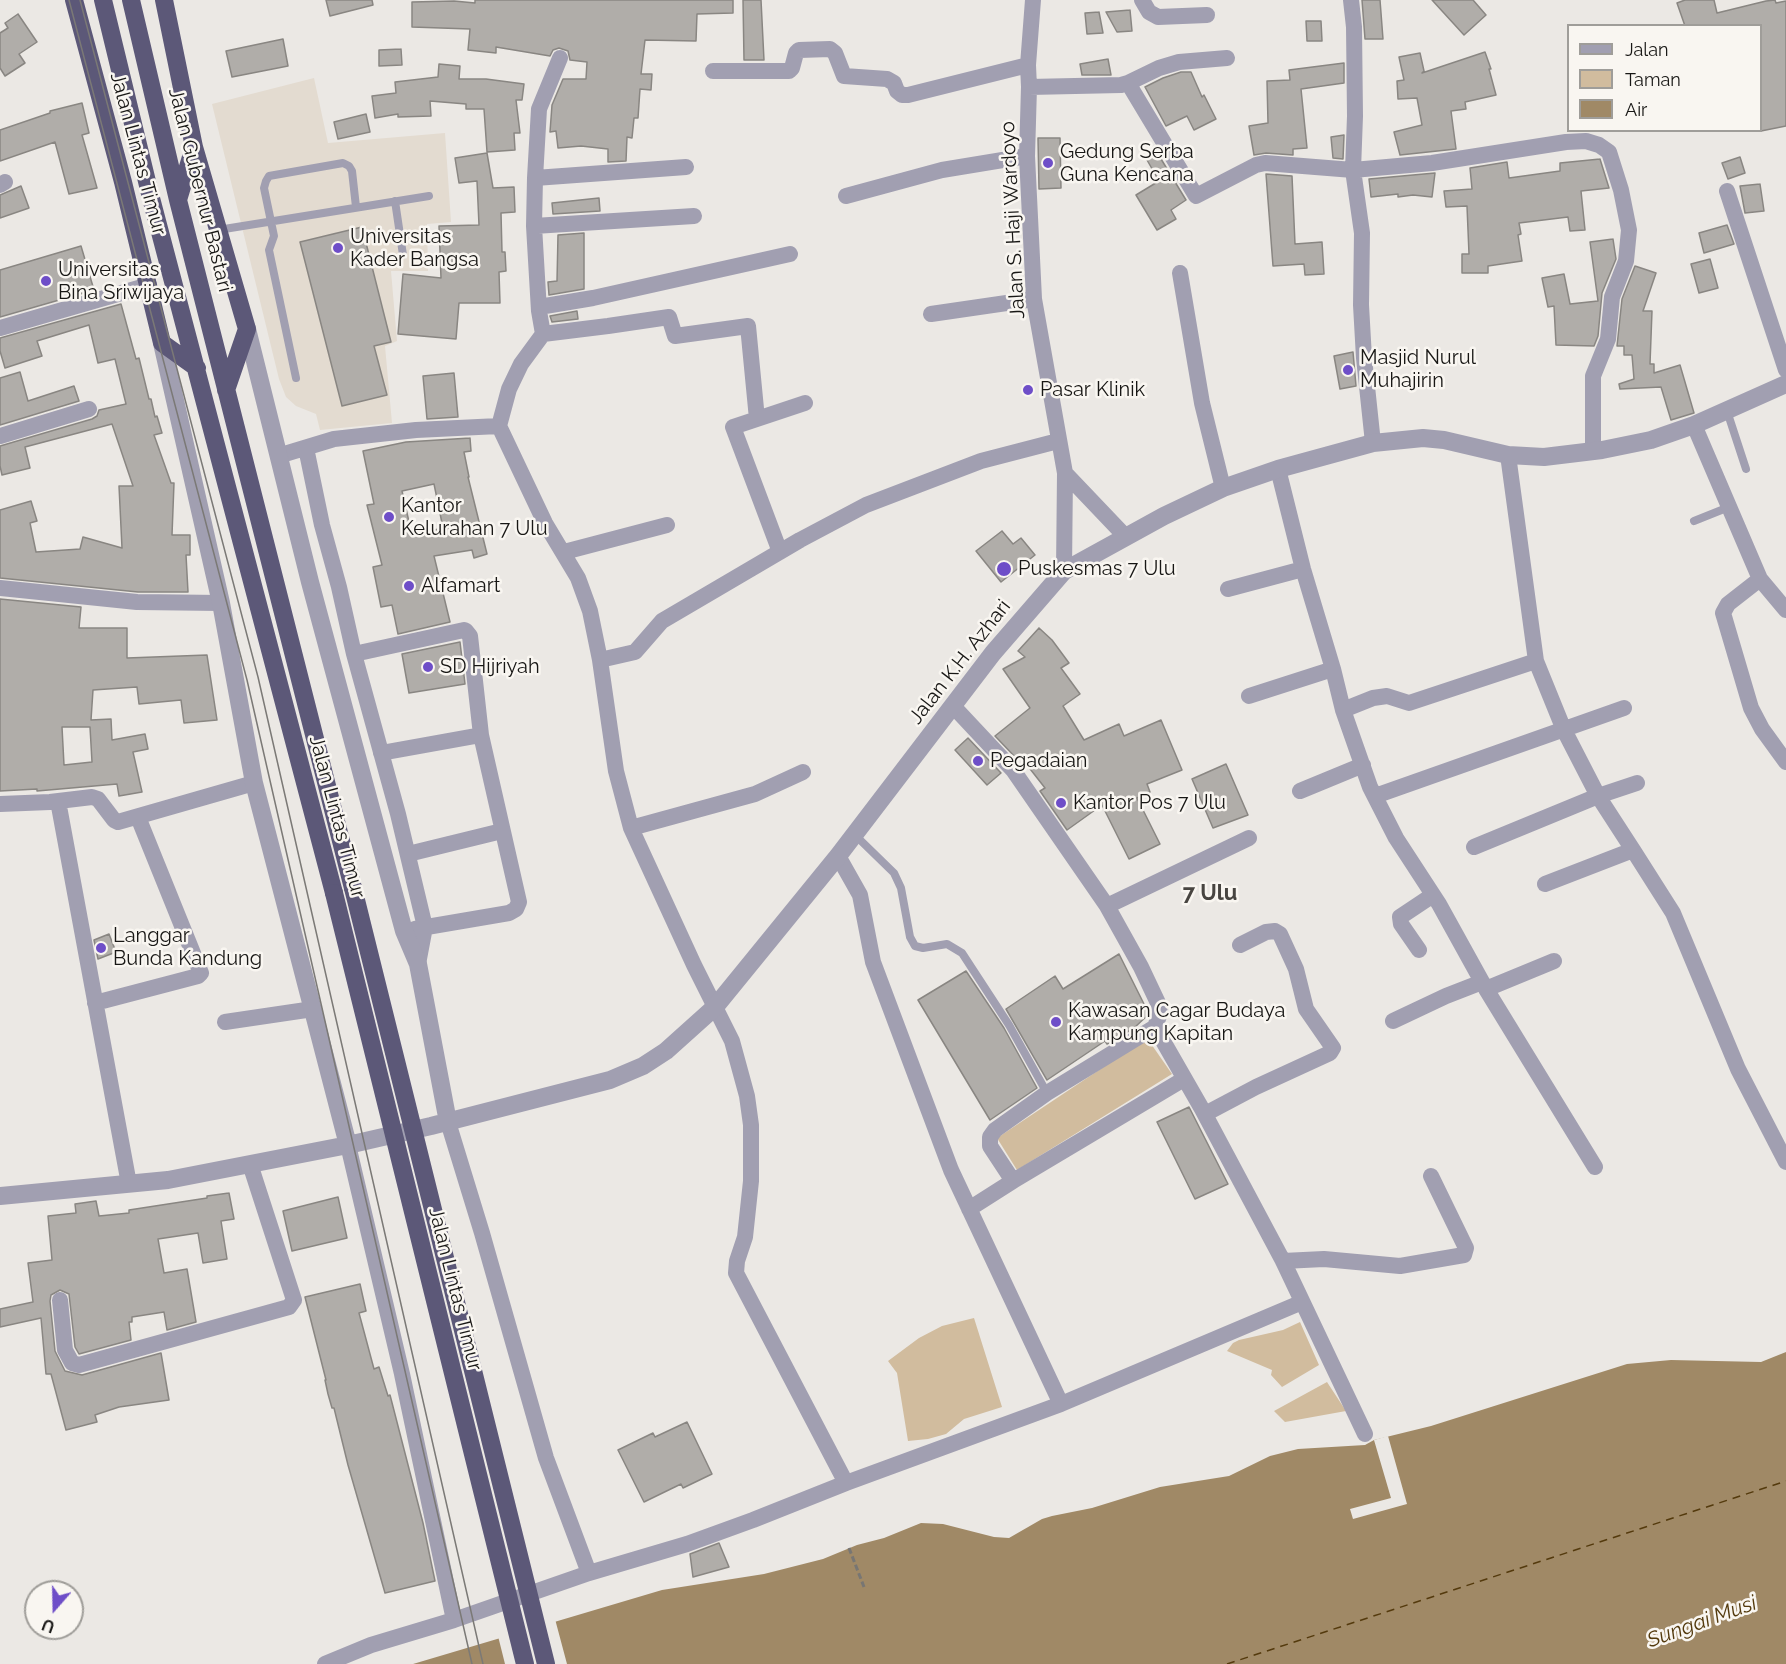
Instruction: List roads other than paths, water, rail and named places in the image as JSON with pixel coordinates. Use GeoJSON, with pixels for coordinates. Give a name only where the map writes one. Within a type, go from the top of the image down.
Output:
{"type":"FeatureCollection","features":[{"type":"Feature","properties":{"kind":"highway","name":"Jalan Lintas Timur"},"geometry":{"type":"LineString","coordinates":[[74,0],[123,182],[162,342]]}},
{"type":"Feature","properties":{"kind":"highway"},"geometry":{"type":"LineString","coordinates":[[103,0],[151,198],[196,368]]}},
{"type":"Feature","properties":{"kind":"highway","name":"Jalan Gubernur Bastari"},"geometry":{"type":"LineString","coordinates":[[131,0],[226,390]]}},
{"type":"Feature","properties":{"kind":"highway"},"geometry":{"type":"LineString","coordinates":[[164,0],[194,147],[246,329],[226,390]]}},
{"type":"Feature","properties":{"kind":"highway"},"geometry":{"type":"LineString","coordinates":[[178,200],[194,147]]}},
{"type":"Feature","properties":{"kind":"highway"},"geometry":{"type":"LineString","coordinates":[[123,182],[151,198]]}},
{"type":"Feature","properties":{"kind":"highway"},"geometry":{"type":"LineString","coordinates":[[162,342],[196,368]]}},
{"type":"Feature","properties":{"kind":"highway","name":"Jalan Lintas Timur"},"geometry":{"type":"LineString","coordinates":[[196,368],[334,893],[525,1664]]}},
{"type":"Feature","properties":{"kind":"highway","name":"Jalan Lintas Timur"},"geometry":{"type":"LineString","coordinates":[[226,390],[353,888],[546,1664]]}},
{"type":"Feature","properties":{"kind":"street","name":"Jalan S. Haji Wardoyo"},"geometry":{"type":"LineString","coordinates":[[1033,0],[1028,65],[1027,156],[1034,299],[1065,473],[1064,571]]}},
{"type":"Feature","properties":{"kind":"street"},"geometry":{"type":"LineString","coordinates":[[1142,0],[1149,12],[1158,17],[1207,15]]}},
{"type":"Feature","properties":{"kind":"street"},"geometry":{"type":"LineString","coordinates":[[1352,0],[1355,105],[1353,170],[1362,233],[1361,305],[1373,443]]}},
{"type":"Feature","properties":{"kind":"street"},"geometry":{"type":"LineString","coordinates":[[713,71],[789,71],[796,52],[799,50],[830,49],[835,53],[844,76],[887,79],[894,83],[897,91],[902,95],[908,95],[1028,65]]}},
{"type":"Feature","properties":{"kind":"street"},"geometry":{"type":"LineString","coordinates":[[486,426],[522,364],[543,334],[534,226],[539,109],[560,58]]}},
{"type":"Feature","properties":{"kind":"street"},"geometry":{"type":"LineString","coordinates":[[1029,87],[1121,85],[1169,64],[1227,58]]}},
{"type":"Feature","properties":{"kind":"street"},"geometry":{"type":"LineString","coordinates":[[1128,82],[1195,195],[1256,165],[1265,163],[1353,170],[1432,164],[1566,142],[1586,141],[1599,145],[1609,152],[1621,190],[1629,230],[1626,261],[1612,297],[1608,339],[1593,376],[1593,451]]}},
{"type":"Feature","properties":{"kind":"street"},"geometry":{"type":"LineString","coordinates":[[846,196],[942,170],[1027,156]]}},
{"type":"Feature","properties":{"kind":"street"},"geometry":{"type":"LineString","coordinates":[[535,178],[686,167]]}},
{"type":"Feature","properties":{"kind":"street"},"geometry":{"type":"LineString","coordinates":[[1727,191],[1786,370]]}},
{"type":"Feature","properties":{"kind":"street"},"geometry":{"type":"LineString","coordinates":[[534,226],[694,216]]}},
{"type":"Feature","properties":{"kind":"street"},"geometry":{"type":"LineString","coordinates":[[539,307],[593,298],[790,254]]}},
{"type":"Feature","properties":{"kind":"street"},"geometry":{"type":"LineString","coordinates":[[1180,273],[1202,403],[1223,488]]}},
{"type":"Feature","properties":{"kind":"street"},"geometry":{"type":"LineString","coordinates":[[0,328],[149,285]]}},
{"type":"Feature","properties":{"kind":"street"},"geometry":{"type":"LineString","coordinates":[[931,314],[1034,299]]}},
{"type":"Feature","properties":{"kind":"street"},"geometry":{"type":"LineString","coordinates":[[543,334],[669,316],[675,336],[748,326],[757,419]]}},
{"type":"Feature","properties":{"kind":"street"},"geometry":{"type":"LineString","coordinates":[[246,329],[313,593],[404,931],[418,964],[448,1122],[546,1458],[588,1573]]}},
{"type":"Feature","properties":{"kind":"street"},"geometry":{"type":"LineString","coordinates":[[162,342],[220,603],[254,783],[348,1145],[402,1374],[454,1620]]}},
{"type":"Feature","properties":{"kind":"street","name":"Jalan K.H. Azhari"},"geometry":{"type":"LineString","coordinates":[[0,1196],[168,1180],[348,1145],[610,1080],[643,1066],[666,1051],[716,1007],[838,856],[993,653],[1064,571],[1125,536],[1223,488],[1278,469],[1373,443],[1403,439],[1444,440],[1516,456],[1544,458],[1593,451],[1643,442],[1695,425],[1786,384]]}},
{"type":"Feature","properties":{"kind":"street"},"geometry":{"type":"LineString","coordinates":[[780,552],[733,427],[805,403]]}},
{"type":"Feature","properties":{"kind":"street"},"geometry":{"type":"LineString","coordinates":[[0,436],[89,410]]}},
{"type":"Feature","properties":{"kind":"street"},"geometry":{"type":"LineString","coordinates":[[1695,425],[1760,579],[1786,610]]}},
{"type":"Feature","properties":{"kind":"street"},"geometry":{"type":"LineString","coordinates":[[278,456],[334,439],[416,430],[486,426]]}},
{"type":"Feature","properties":{"kind":"street"},"geometry":{"type":"LineString","coordinates":[[486,426],[564,552],[578,578],[590,611],[600,660],[616,771],[631,828],[733,1044],[747,1096],[751,1125],[751,1181],[745,1237],[737,1261],[736,1273],[846,1484]]}},
{"type":"Feature","properties":{"kind":"street"},"geometry":{"type":"LineString","coordinates":[[600,660],[635,652],[662,621],[866,505],[981,461],[1058,441]]}},
{"type":"Feature","properties":{"kind":"street"},"geometry":{"type":"LineString","coordinates":[[306,447],[322,525],[425,927],[418,964]]}},
{"type":"Feature","properties":{"kind":"street"},"geometry":{"type":"LineString","coordinates":[[1516,456],[1536,661],[1564,730],[1598,796],[1673,913],[1738,1069],[1786,1162]]}},
{"type":"Feature","properties":{"kind":"street"},"geometry":{"type":"LineString","coordinates":[[1278,469],[1303,569],[1343,710],[1370,787],[1395,838],[1433,895],[1484,986],[1595,1167]]}},
{"type":"Feature","properties":{"kind":"street"},"geometry":{"type":"LineString","coordinates":[[1065,473],[1125,536]]}},
{"type":"Feature","properties":{"kind":"street"},"geometry":{"type":"LineString","coordinates":[[564,552],[667,525]]}},
{"type":"Feature","properties":{"kind":"street"},"geometry":{"type":"LineString","coordinates":[[1228,590],[1303,569]]}},
{"type":"Feature","properties":{"kind":"street"},"geometry":{"type":"LineString","coordinates":[[1760,579],[1728,604],[1723,613],[1751,708],[1762,729],[1786,762]]}},
{"type":"Feature","properties":{"kind":"street"},"geometry":{"type":"LineString","coordinates":[[0,588],[137,602],[220,603]]}},
{"type":"Feature","properties":{"kind":"street"},"geometry":{"type":"LineString","coordinates":[[354,654],[466,631],[470,636],[481,735],[519,902],[516,909],[509,912],[404,931]]}},
{"type":"Feature","properties":{"kind":"street"},"geometry":{"type":"LineString","coordinates":[[1343,710],[1370,699],[1387,696],[1409,704],[1536,661]]}},
{"type":"Feature","properties":{"kind":"street"},"geometry":{"type":"LineString","coordinates":[[1249,696],[1333,669]]}},
{"type":"Feature","properties":{"kind":"street"},"geometry":{"type":"LineString","coordinates":[[953,706],[1013,770],[1107,906],[1158,1003],[1160,1017],[1155,1026],[1047,1093],[995,1130],[990,1137],[990,1146],[1013,1181]]}},
{"type":"Feature","properties":{"kind":"street"},"geometry":{"type":"LineString","coordinates":[[1375,796],[1624,708]]}},
{"type":"Feature","properties":{"kind":"street"},"geometry":{"type":"LineString","coordinates":[[381,753],[481,735]]}},
{"type":"Feature","properties":{"kind":"street"},"geometry":{"type":"LineString","coordinates":[[1300,791],[1363,765]]}},
{"type":"Feature","properties":{"kind":"street"},"geometry":{"type":"LineString","coordinates":[[631,828],[755,794],[802,772]]}},
{"type":"Feature","properties":{"kind":"street"},"geometry":{"type":"LineString","coordinates":[[0,804],[92,797],[98,800],[115,821],[138,817],[254,783]]}},
{"type":"Feature","properties":{"kind":"street"},"geometry":{"type":"LineString","coordinates":[[1474,847],[1598,796],[1637,783]]}},
{"type":"Feature","properties":{"kind":"street"},"geometry":{"type":"LineString","coordinates":[[58,801],[129,1184]]}},
{"type":"Feature","properties":{"kind":"street"},"geometry":{"type":"LineString","coordinates":[[95,1003],[198,976],[201,973],[138,817]]}},
{"type":"Feature","properties":{"kind":"street"},"geometry":{"type":"LineString","coordinates":[[408,854],[502,831]]}},
{"type":"Feature","properties":{"kind":"street"},"geometry":{"type":"LineString","coordinates":[[1107,906],[1249,838]]}},
{"type":"Feature","properties":{"kind":"street"},"geometry":{"type":"LineString","coordinates":[[1545,884],[1634,850]]}},
{"type":"Feature","properties":{"kind":"street"},"geometry":{"type":"LineString","coordinates":[[838,856],[860,895],[873,962],[943,1147],[969,1209],[1061,1404]]}},
{"type":"Feature","properties":{"kind":"street"},"geometry":{"type":"LineString","coordinates":[[1419,951],[1401,924],[1400,917],[1433,895]]}},
{"type":"Feature","properties":{"kind":"street"},"geometry":{"type":"LineString","coordinates":[[1203,1111],[1330,1053],[1333,1048],[1306,1009],[1296,969],[1280,934],[1275,931],[1266,932],[1240,945]]}},
{"type":"Feature","properties":{"kind":"street"},"geometry":{"type":"LineString","coordinates":[[1393,1021],[1446,996],[1484,986],[1554,961]]}},
{"type":"Feature","properties":{"kind":"street"},"geometry":{"type":"LineString","coordinates":[[225,1022],[313,1009]]}},
{"type":"Feature","properties":{"kind":"street"},"geometry":{"type":"LineString","coordinates":[[1155,1026],[1283,1261],[1365,1434]]}},
{"type":"Feature","properties":{"kind":"street"},"geometry":{"type":"LineString","coordinates":[[969,1209],[1184,1080]]}},
{"type":"Feature","properties":{"kind":"street"},"geometry":{"type":"LineString","coordinates":[[60,1300],[65,1350],[72,1364],[79,1365],[289,1307],[294,1300],[250,1164]]}},
{"type":"Feature","properties":{"kind":"street"},"geometry":{"type":"LineString","coordinates":[[1283,1261],[1324,1258],[1400,1266],[1464,1255],[1466,1248],[1431,1176]]}},
{"type":"Feature","properties":{"kind":"street"},"geometry":{"type":"LineString","coordinates":[[325,1664],[371,1645],[454,1620],[588,1573],[687,1544],[1061,1404],[1300,1303]]}},
{"type":"Feature","properties":{"kind":"lane"},"geometry":{"type":"LineString","coordinates":[[296,378],[269,249],[274,236],[264,188],[269,176],[343,163],[352,171],[356,207]]}},
{"type":"Feature","properties":{"kind":"lane"},"geometry":{"type":"LineString","coordinates":[[218,230],[429,196]]}},
{"type":"Feature","properties":{"kind":"lane"},"geometry":{"type":"LineString","coordinates":[[394,201],[403,255]]}},
{"type":"Feature","properties":{"kind":"lane"},"geometry":{"type":"LineString","coordinates":[[1727,410],[1746,469]]}},
{"type":"Feature","properties":{"kind":"lane"},"geometry":{"type":"LineString","coordinates":[[1695,521],[1730,507]]}},
{"type":"Feature","properties":{"kind":"lane"},"geometry":{"type":"LineString","coordinates":[[854,834],[894,873],[901,888],[910,937],[915,946],[923,948],[947,944],[962,953],[1009,1025],[1047,1093]]}},
{"type":"Feature","properties":{"kind":"water","name":"Sungai Musi"},"geometry":{"type":"Polygon","coordinates":[[[1786,1352],[1786,1664],[413,1664],[662,1590],[764,1574],[823,1559],[921,1523],[943,1524],[994,1537],[1009,1538],[1042,1519],[1052,1516],[1092,1508],[1160,1487],[1229,1476],[1270,1456],[1298,1449],[1365,1445],[1374,1440],[1431,1426],[1627,1364],[1671,1360],[1761,1362],[1786,1352]]]}},
{"type":"Feature","properties":{"kind":"tram line"},"geometry":{"type":"LineString","coordinates":[[69,0],[247,680],[472,1664]]}},
{"type":"Feature","properties":{"kind":"tram line"},"geometry":{"type":"LineString","coordinates":[[80,0],[258,677],[483,1664]]}},
{"type":"Feature","properties":{"kind":"place","name":"Gedung Serba Guna Kencana"},"geometry":{"type":"Point","coordinates":[1048,163]}},
{"type":"Feature","properties":{"kind":"place","name":"Universitas Kader Bangsa"},"geometry":{"type":"Point","coordinates":[338,248]}},
{"type":"Feature","properties":{"kind":"place","name":"Universitas Bina Sriwijaya"},"geometry":{"type":"Point","coordinates":[46,281]}},
{"type":"Feature","properties":{"kind":"place","name":"Masjid Nurul Muhajirin"},"geometry":{"type":"Point","coordinates":[1348,370]}},
{"type":"Feature","properties":{"kind":"place","name":"Pasar Klinik"},"geometry":{"type":"Point","coordinates":[1028,390]}},
{"type":"Feature","properties":{"kind":"place","name":"Kantor Kelurahan 7 Ulu"},"geometry":{"type":"Point","coordinates":[389,517]}},
{"type":"Feature","properties":{"kind":"place","name":"Puskesmas 7 Ulu"},"geometry":{"type":"Point","coordinates":[1004,569]}},
{"type":"Feature","properties":{"kind":"place","name":"Alfamart"},"geometry":{"type":"Point","coordinates":[409,586]}},
{"type":"Feature","properties":{"kind":"place","name":"SD Hijriyah"},"geometry":{"type":"Point","coordinates":[428,667]}},
{"type":"Feature","properties":{"kind":"place","name":"Pegadaian"},"geometry":{"type":"Point","coordinates":[978,761]}},
{"type":"Feature","properties":{"kind":"place","name":"Kantor Pos 7 Ulu"},"geometry":{"type":"Point","coordinates":[1061,803]}},
{"type":"Feature","properties":{"kind":"place","name":"Langgar Bunda Kandung"},"geometry":{"type":"Point","coordinates":[101,948]}},
{"type":"Feature","properties":{"kind":"place","name":"Kawasan Cagar Budaya Kampung Kapitan"},"geometry":{"type":"Point","coordinates":[1056,1022]}},
{"type":"Feature","properties":{"kind":"district","name":"7 Ulu"},"geometry":{"type":"Point","coordinates":[1210,893]}}]}
